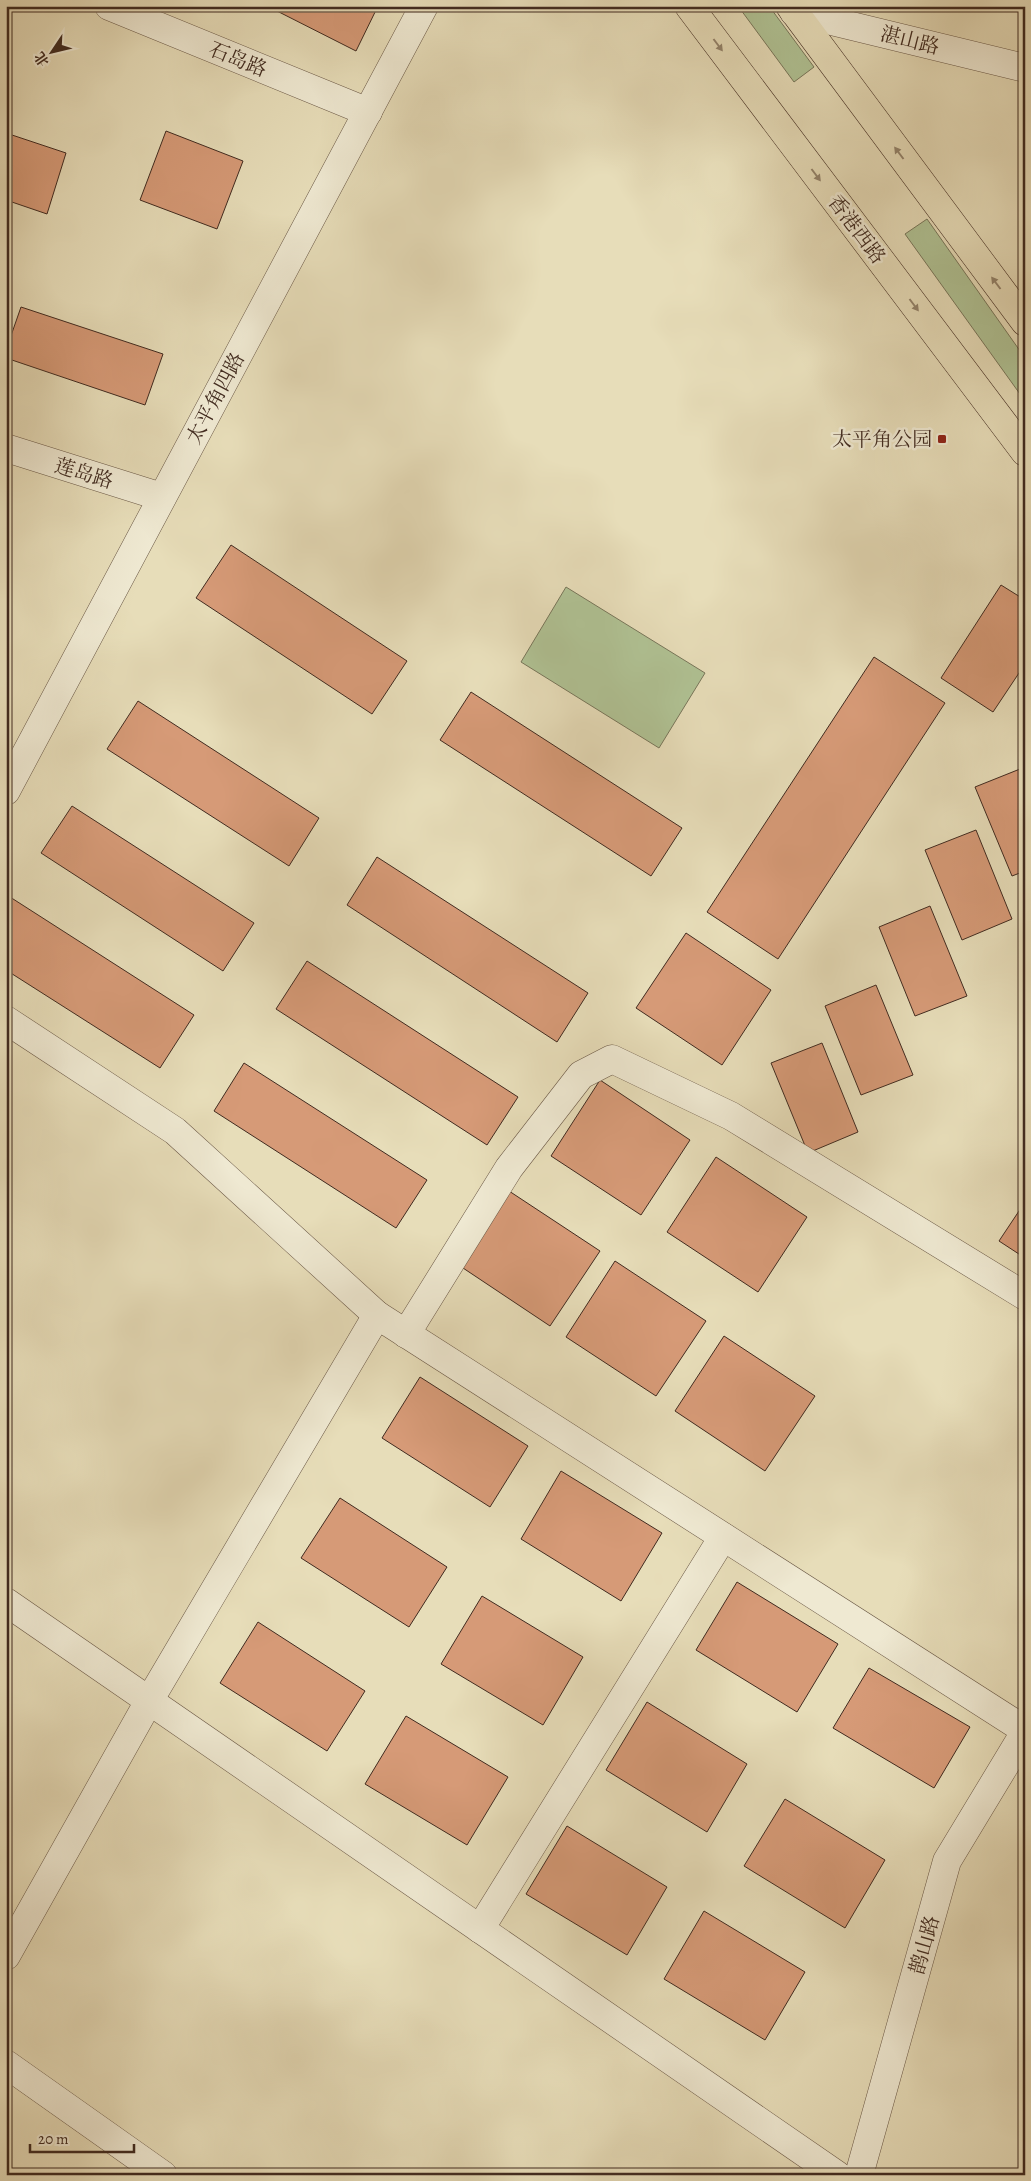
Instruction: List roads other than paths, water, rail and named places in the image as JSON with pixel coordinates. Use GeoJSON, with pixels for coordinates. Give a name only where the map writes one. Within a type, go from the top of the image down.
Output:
{"type":"FeatureCollection","features":[{"type":"Feature","properties":{"kind":"main road","name":"香港西路"},"geometry":{"type":"LineString","coordinates":[[689,6],[1025,452]]}},
{"type":"Feature","properties":{"kind":"main road"},"geometry":{"type":"LineString","coordinates":[[792,9],[1025,322]]}},
{"type":"Feature","properties":{"kind":"street","name":"石岛路"},"geometry":{"type":"LineString","coordinates":[[109,6],[368,112]]}},
{"type":"Feature","properties":{"kind":"street","name":"太平角四路"},"geometry":{"type":"LineString","coordinates":[[6,790],[424,6]]}},
{"type":"Feature","properties":{"kind":"street","name":"湛山路"},"geometry":{"type":"LineString","coordinates":[[792,9],[1025,68]]}},
{"type":"Feature","properties":{"kind":"street","name":"莲岛路"},"geometry":{"type":"LineString","coordinates":[[6,448],[162,497]]}},
{"type":"Feature","properties":{"kind":"street"},"geometry":{"type":"LineString","coordinates":[[6,1020],[175,1131],[377,1315],[1025,1731]]}},
{"type":"Feature","properties":{"kind":"street"},"geometry":{"type":"LineString","coordinates":[[406,1334],[509,1168],[581,1074],[612,1059],[731,1116],[1025,1296]]}},
{"type":"Feature","properties":{"kind":"street"},"geometry":{"type":"LineString","coordinates":[[6,1956],[149,1701],[377,1315]]}},
{"type":"Feature","properties":{"kind":"street"},"geometry":{"type":"LineString","coordinates":[[480,1929],[723,1536]]}},
{"type":"Feature","properties":{"kind":"street"},"geometry":{"type":"LineString","coordinates":[[6,1602],[837,2175]]}},
{"type":"Feature","properties":{"kind":"street","name":"鹊山路"},"geometry":{"type":"LineString","coordinates":[[859,2175],[948,1861],[1025,1731]]}},
{"type":"Feature","properties":{"kind":"street"},"geometry":{"type":"LineString","coordinates":[[6,2064],[163,2175]]}},
{"type":"Feature","properties":{"kind":"place","name":"太平角公园"},"geometry":{"type":"Point","coordinates":[942,439]}}]}
